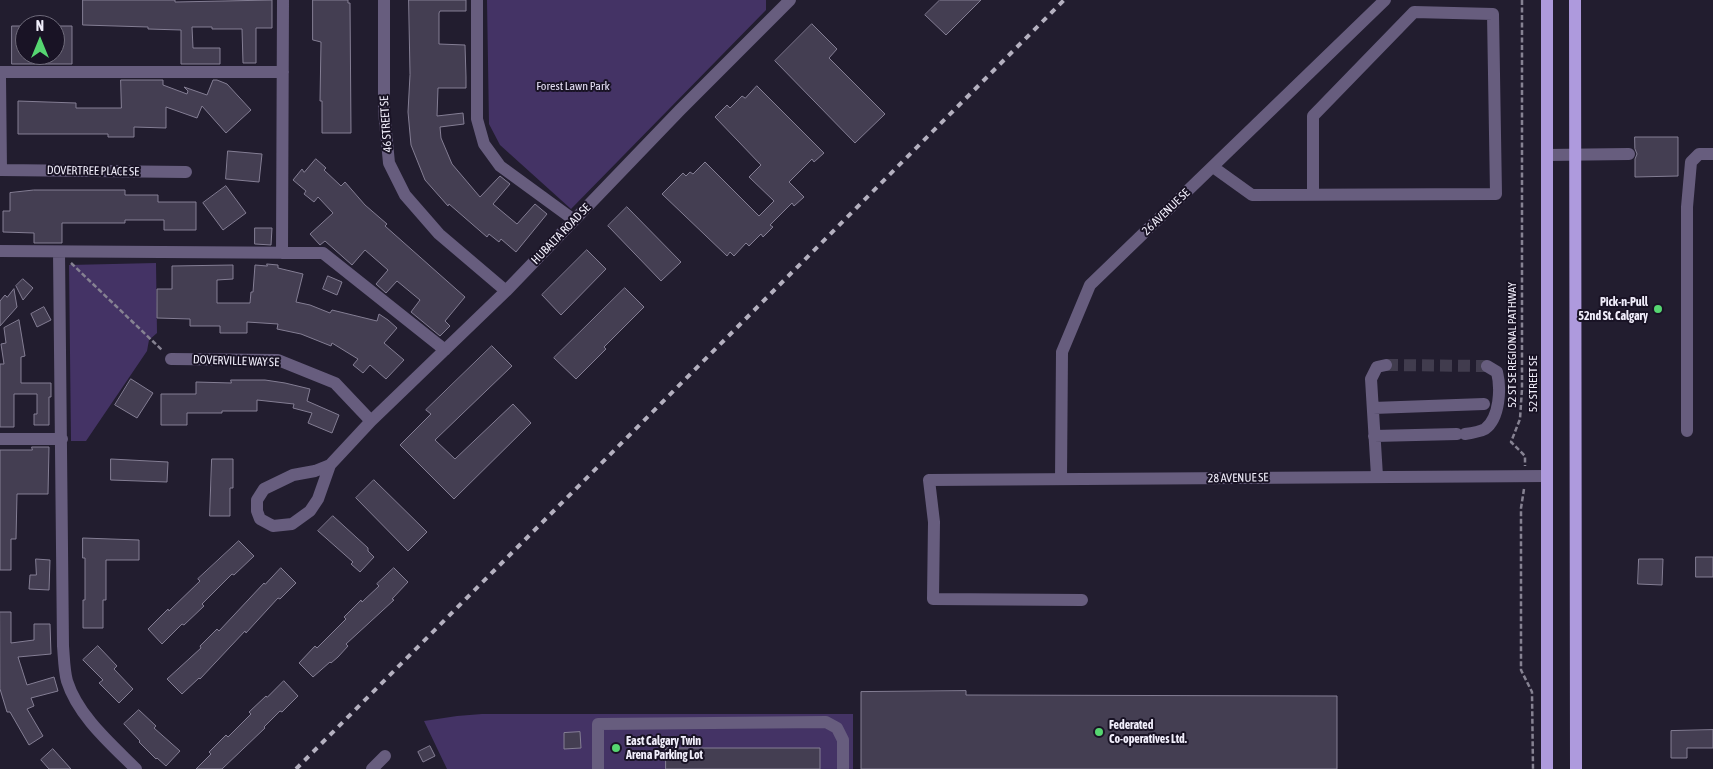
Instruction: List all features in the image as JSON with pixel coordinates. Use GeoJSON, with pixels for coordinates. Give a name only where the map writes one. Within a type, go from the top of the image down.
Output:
{"type":"FeatureCollection","features":[{"type":"Feature","properties":{"kind":"main road","name":"52 STREET SE"},"geometry":{"type":"LineString","coordinates":[[1547,0],[1547,769]]}},
{"type":"Feature","properties":{"kind":"main road"},"geometry":{"type":"LineString","coordinates":[[1576,0],[1576,769]]}},
{"type":"Feature","properties":{"kind":"street"},"geometry":{"type":"LineString","coordinates":[[282,253],[283,0]]}},
{"type":"Feature","properties":{"kind":"street","name":"46 STREET SE"},"geometry":{"type":"LineString","coordinates":[[384,0],[384,111],[389,163],[405,195],[439,234],[506,291]]}},
{"type":"Feature","properties":{"kind":"street"},"geometry":{"type":"LineString","coordinates":[[477,0],[477,118],[484,144],[500,166],[574,220]]}},
{"type":"Feature","properties":{"kind":"street","name":"HUBALTA ROAD SE"},"geometry":{"type":"LineString","coordinates":[[330,465],[315,471],[293,475],[264,489],[257,500],[257,511],[260,520],[273,526],[292,524],[310,511],[318,499],[330,465],[371,421],[506,291],[680,110],[790,0]]}},
{"type":"Feature","properties":{"kind":"street","name":"26 AVENUE SE"},"geometry":{"type":"LineString","coordinates":[[1061,479],[1062,352],[1090,285],[1385,0]]}},
{"type":"Feature","properties":{"kind":"street"},"geometry":{"type":"LineString","coordinates":[[1213,166],[1252,195],[1496,194],[1493,14],[1414,12],[1313,116],[1313,194]]}},
{"type":"Feature","properties":{"kind":"street"},"geometry":{"type":"LineString","coordinates":[[0,72],[283,72]]}},
{"type":"Feature","properties":{"kind":"street"},"geometry":{"type":"LineString","coordinates":[[0,77],[0,170]]}},
{"type":"Feature","properties":{"kind":"street"},"geometry":{"type":"LineString","coordinates":[[1547,155],[1629,154]]}},
{"type":"Feature","properties":{"kind":"street"},"geometry":{"type":"LineString","coordinates":[[1687,431],[1687,207],[1690,162],[1699,154],[1713,154]]}},
{"type":"Feature","properties":{"kind":"street","name":"DOVERTREE PLACE SE"},"geometry":{"type":"LineString","coordinates":[[0,170],[186,172]]}},
{"type":"Feature","properties":{"kind":"street"},"geometry":{"type":"LineString","coordinates":[[0,251],[323,254],[445,350]]}},
{"type":"Feature","properties":{"kind":"street"},"geometry":{"type":"LineString","coordinates":[[59,252],[63,646],[67,679],[74,699],[100,733],[136,769]]}},
{"type":"Feature","properties":{"kind":"street","name":"DOVERVILLE WAY SE"},"geometry":{"type":"LineString","coordinates":[[171,358],[278,360],[335,383],[371,421]]}},
{"type":"Feature","properties":{"kind":"street"},"geometry":{"type":"LineString","coordinates":[[1377,476],[1371,379],[1377,367],[1386,364]]}},
{"type":"Feature","properties":{"kind":"street"},"geometry":{"type":"LineString","coordinates":[[1374,436],[1475,433],[1485,428],[1492,420],[1497,408],[1499,381],[1497,372],[1487,366]]}},
{"type":"Feature","properties":{"kind":"street"},"geometry":{"type":"LineString","coordinates":[[1373,408],[1484,404]]}},
{"type":"Feature","properties":{"kind":"street"},"geometry":{"type":"LineString","coordinates":[[0,439],[62,439]]}},
{"type":"Feature","properties":{"kind":"street","name":"28 AVENUE SE"},"geometry":{"type":"LineString","coordinates":[[1082,600],[932,599],[934,522],[929,480],[1547,476]]}},
{"type":"Feature","properties":{"kind":"street"},"geometry":{"type":"LineString","coordinates":[[598,769],[598,724],[826,722],[837,728],[843,740],[843,769]]}},
{"type":"Feature","properties":{"kind":"street"},"geometry":{"type":"LineString","coordinates":[[372,769],[384,756]]}},
{"type":"Feature","properties":{"kind":"path","name":"52 ST SE REGIONAL PATHWAY"},"geometry":{"type":"LineString","coordinates":[[1522,0],[1522,390],[1520,419],[1512,442],[1525,456],[1526,475],[1521,508],[1521,670],[1533,696],[1533,769]]}},
{"type":"Feature","properties":{"kind":"path"},"geometry":{"type":"LineString","coordinates":[[59,252],[171,358]]}},
{"type":"Feature","properties":{"kind":"green space","name":"Forest Lawn Park"},"geometry":{"type":"Polygon","coordinates":[[[487,0],[766,0],[766,10],[571,209],[500,145],[489,124],[487,0]]]}},
{"type":"Feature","properties":{"kind":"green space"},"geometry":{"type":"Polygon","coordinates":[[[156,263],[157,333],[149,340],[147,351],[86,441],[71,441],[69,265],[156,263]]]}},
{"type":"Feature","properties":{"kind":"green space"},"geometry":{"type":"Polygon","coordinates":[[[482,714],[853,714],[853,769],[447,769],[424,721],[482,714]]]}},
{"type":"Feature","properties":{"kind":"building"},"geometry":{"type":"Polygon","coordinates":[[[83,0],[175,0],[175,2],[272,0],[272,28],[256,28],[256,63],[243,63],[242,29],[192,27],[193,48],[220,48],[220,64],[181,64],[181,30],[83,25],[83,0]]]}},
{"type":"Feature","properties":{"kind":"building"},"geometry":{"type":"Polygon","coordinates":[[[313,0],[348,0],[348,3],[350,3],[351,133],[322,133],[322,101],[320,101],[321,42],[313,40],[313,0]]]}},
{"type":"Feature","properties":{"kind":"building"},"geometry":{"type":"Polygon","coordinates":[[[409,0],[466,0],[466,11],[440,11],[439,13],[439,44],[465,45],[466,77],[466,88],[438,88],[437,116],[463,113],[464,124],[440,127],[441,138],[452,164],[480,197],[500,176],[510,184],[493,204],[517,224],[535,204],[547,214],[516,252],[501,239],[499,242],[489,234],[487,237],[449,204],[448,206],[425,180],[411,145],[408,112],[410,75],[409,0]]]}},
{"type":"Feature","properties":{"kind":"building"},"geometry":{"type":"Polygon","coordinates":[[[940,0],[981,0],[946,35],[925,15],[940,0]]]}},
{"type":"Feature","properties":{"kind":"building"},"geometry":{"type":"Polygon","coordinates":[[[812,24],[837,49],[829,58],[885,114],[855,143],[775,61],[812,24]]]}},
{"type":"Feature","properties":{"kind":"building"},"geometry":{"type":"Polygon","coordinates":[[[12,26],[15,26],[15,64],[12,64],[12,26]]]}},
{"type":"Feature","properties":{"kind":"building"},"geometry":{"type":"Polygon","coordinates":[[[65,26],[72,26],[72,64],[65,64],[65,26]]]}},
{"type":"Feature","properties":{"kind":"building"},"geometry":{"type":"Polygon","coordinates":[[[121,80],[163,80],[163,85],[187,94],[188,91],[184,87],[207,95],[213,80],[217,80],[227,84],[251,110],[226,133],[202,106],[197,118],[166,107],[166,128],[134,127],[134,137],[108,137],[108,134],[18,134],[18,101],[76,103],[76,108],[121,108],[121,80]]]}},
{"type":"Feature","properties":{"kind":"building"},"geometry":{"type":"Polygon","coordinates":[[[757,86],[824,153],[814,162],[812,159],[789,182],[804,197],[794,206],[792,203],[770,225],[773,227],[763,237],[761,234],[749,246],[746,243],[734,256],[730,252],[727,256],[662,194],[683,173],[686,176],[690,172],[693,174],[705,162],[759,216],[774,201],[749,177],[761,165],[715,117],[727,105],[730,108],[742,96],[745,98],[757,86]]]}},
{"type":"Feature","properties":{"kind":"building"},"geometry":{"type":"Polygon","coordinates":[[[1635,137],[1678,137],[1678,176],[1635,177],[1635,159],[1637,154],[1635,137]]]}},
{"type":"Feature","properties":{"kind":"building"},"geometry":{"type":"Polygon","coordinates":[[[228,151],[262,154],[259,182],[226,179],[228,151]]]}},
{"type":"Feature","properties":{"kind":"building"},"geometry":{"type":"Polygon","coordinates":[[[316,159],[326,168],[324,170],[341,186],[345,182],[365,205],[387,224],[385,226],[465,297],[445,321],[450,326],[440,336],[411,312],[420,300],[397,281],[386,293],[376,284],[388,270],[365,250],[352,265],[325,241],[320,245],[310,234],[333,213],[318,197],[314,202],[304,194],[306,191],[293,180],[302,169],[304,172],[316,159]]]}},
{"type":"Feature","properties":{"kind":"building"},"geometry":{"type":"Polygon","coordinates":[[[226,186],[246,213],[223,230],[203,203],[226,186]]]}},
{"type":"Feature","properties":{"kind":"building"},"geometry":{"type":"Polygon","coordinates":[[[34,190],[125,190],[125,195],[158,195],[158,202],[196,202],[196,230],[164,230],[164,220],[125,220],[125,223],[62,223],[62,243],[34,243],[34,233],[3,232],[3,211],[10,211],[10,193],[34,190]]]}},
{"type":"Feature","properties":{"kind":"building"},"geometry":{"type":"Polygon","coordinates":[[[627,207],[681,262],[661,281],[608,226],[627,207]]]}},
{"type":"Feature","properties":{"kind":"building"},"geometry":{"type":"Polygon","coordinates":[[[255,228],[272,228],[271,245],[255,244],[255,228]]]}},
{"type":"Feature","properties":{"kind":"building"},"geometry":{"type":"Polygon","coordinates":[[[587,250],[606,269],[561,315],[542,295],[587,250]]]}},
{"type":"Feature","properties":{"kind":"building"},"geometry":{"type":"Polygon","coordinates":[[[267,264],[278,265],[278,268],[303,274],[296,302],[330,313],[332,310],[377,321],[379,314],[388,320],[397,328],[384,343],[404,360],[386,379],[370,365],[363,373],[353,365],[358,359],[332,343],[331,346],[301,334],[277,329],[278,324],[247,322],[247,333],[220,333],[220,326],[190,326],[190,319],[157,318],[157,289],[172,289],[172,266],[233,265],[233,279],[217,280],[217,303],[250,303],[251,292],[253,292],[255,265],[267,266],[267,264]]]}},
{"type":"Feature","properties":{"kind":"building"},"geometry":{"type":"Polygon","coordinates":[[[328,276],[342,282],[337,295],[323,289],[328,276]]]}},
{"type":"Feature","properties":{"kind":"building"},"geometry":{"type":"Polygon","coordinates":[[[23,279],[33,288],[23,300],[16,286],[23,279]]]}},
{"type":"Feature","properties":{"kind":"building"},"geometry":{"type":"Polygon","coordinates":[[[625,288],[644,307],[604,347],[606,349],[576,379],[554,358],[625,288]]]}},
{"type":"Feature","properties":{"kind":"building"},"geometry":{"type":"Polygon","coordinates":[[[14,289],[17,307],[0,326],[0,301],[5,295],[7,297],[14,289]]]}},
{"type":"Feature","properties":{"kind":"building"},"geometry":{"type":"Polygon","coordinates":[[[44,307],[51,320],[37,327],[31,314],[44,307]]]}},
{"type":"Feature","properties":{"kind":"building"},"geometry":{"type":"Polygon","coordinates":[[[19,320],[25,356],[21,357],[21,383],[51,383],[49,425],[34,425],[34,414],[37,414],[37,394],[14,394],[14,427],[0,427],[0,364],[4,364],[1,344],[6,343],[4,328],[19,320]]]}},
{"type":"Feature","properties":{"kind":"building"},"geometry":{"type":"Polygon","coordinates":[[[492,346],[512,366],[435,440],[455,459],[513,404],[531,423],[454,499],[400,445],[431,414],[426,410],[492,346]]]}},
{"type":"Feature","properties":{"kind":"building"},"geometry":{"type":"Polygon","coordinates":[[[131,379],[153,393],[137,418],[115,405],[131,379]]]}},
{"type":"Feature","properties":{"kind":"building"},"geometry":{"type":"Polygon","coordinates":[[[231,380],[265,380],[310,389],[307,401],[339,415],[332,433],[308,423],[312,413],[293,408],[294,404],[257,400],[257,411],[187,413],[187,425],[161,425],[161,394],[196,394],[196,382],[231,383],[231,380]]]}},
{"type":"Feature","properties":{"kind":"building"},"geometry":{"type":"Polygon","coordinates":[[[32,447],[49,447],[48,494],[17,494],[16,539],[11,539],[11,570],[0,570],[0,450],[32,450],[32,447]]]}},
{"type":"Feature","properties":{"kind":"building"},"geometry":{"type":"Polygon","coordinates":[[[111,459],[168,462],[167,482],[111,480],[111,459]]]}},
{"type":"Feature","properties":{"kind":"building"},"geometry":{"type":"Polygon","coordinates":[[[212,459],[233,459],[233,488],[230,488],[230,516],[210,516],[212,459]]]}},
{"type":"Feature","properties":{"kind":"building"},"geometry":{"type":"Polygon","coordinates":[[[374,480],[427,532],[408,551],[356,498],[374,480]]]}},
{"type":"Feature","properties":{"kind":"building"},"geometry":{"type":"Polygon","coordinates":[[[333,516],[368,548],[368,551],[374,557],[360,572],[351,564],[353,562],[318,531],[333,516]]]}},
{"type":"Feature","properties":{"kind":"building"},"geometry":{"type":"Polygon","coordinates":[[[83,538],[139,540],[139,560],[106,560],[106,600],[103,600],[103,628],[83,628],[85,558],[83,558],[83,538]]]}},
{"type":"Feature","properties":{"kind":"building"},"geometry":{"type":"Polygon","coordinates":[[[239,541],[254,556],[234,575],[232,574],[202,604],[204,606],[162,644],[148,629],[168,609],[169,611],[200,581],[198,579],[239,541]]]}},
{"type":"Feature","properties":{"kind":"building"},"geometry":{"type":"Polygon","coordinates":[[[1696,557],[1713,557],[1713,577],[1696,577],[1696,557]]]}},
{"type":"Feature","properties":{"kind":"building"},"geometry":{"type":"Polygon","coordinates":[[[36,559],[50,560],[49,590],[29,589],[30,575],[36,575],[36,559]]]}},
{"type":"Feature","properties":{"kind":"building"},"geometry":{"type":"Polygon","coordinates":[[[1639,559],[1663,559],[1662,585],[1638,584],[1639,559]]]}},
{"type":"Feature","properties":{"kind":"building"},"geometry":{"type":"Polygon","coordinates":[[[281,568],[296,583],[280,599],[278,598],[246,633],[245,631],[200,679],[182,694],[167,679],[201,648],[200,646],[217,629],[219,631],[264,583],[281,568]]]}},
{"type":"Feature","properties":{"kind":"building"},"geometry":{"type":"Polygon","coordinates":[[[394,568],[408,582],[392,599],[394,600],[346,644],[348,646],[338,657],[313,677],[299,663],[346,619],[344,617],[361,600],[362,602],[379,586],[377,584],[394,568]]]}},
{"type":"Feature","properties":{"kind":"building"},"geometry":{"type":"Polygon","coordinates":[[[0,612],[11,612],[11,643],[34,640],[34,624],[50,624],[51,654],[18,657],[27,685],[54,677],[58,691],[31,698],[34,706],[27,709],[43,736],[29,745],[10,712],[7,712],[0,689],[0,612]]]}},
{"type":"Feature","properties":{"kind":"building"},"geometry":{"type":"Polygon","coordinates":[[[98,646],[117,666],[114,669],[133,689],[119,703],[99,683],[103,680],[83,660],[98,646]]]}},
{"type":"Feature","properties":{"kind":"building"},"geometry":{"type":"Polygon","coordinates":[[[284,681],[298,696],[282,712],[280,711],[222,769],[196,769],[226,735],[228,737],[251,714],[249,712],[284,681]]]}},
{"type":"Feature","properties":{"kind":"building","name":"Federated Co-operatives Ltd."},"geometry":{"type":"Polygon","coordinates":[[[966,691],[966,695],[1337,696],[1337,769],[861,769],[861,692],[966,691]]]}},
{"type":"Feature","properties":{"kind":"building"},"geometry":{"type":"Polygon","coordinates":[[[139,710],[156,726],[154,728],[180,751],[166,766],[139,742],[124,724],[139,710]]]}},
{"type":"Feature","properties":{"kind":"building"},"geometry":{"type":"Polygon","coordinates":[[[1713,730],[1713,748],[1687,748],[1687,758],[1671,758],[1671,731],[1713,730]]]}},
{"type":"Feature","properties":{"kind":"building"},"geometry":{"type":"Polygon","coordinates":[[[580,732],[581,748],[564,749],[564,733],[580,732]]]}},
{"type":"Feature","properties":{"kind":"building"},"geometry":{"type":"Polygon","coordinates":[[[430,746],[435,756],[423,762],[418,752],[430,746]]]}},
{"type":"Feature","properties":{"kind":"building"},"geometry":{"type":"Polygon","coordinates":[[[666,748],[820,748],[820,769],[666,769],[666,748]]]}},
{"type":"Feature","properties":{"kind":"building"},"geometry":{"type":"Polygon","coordinates":[[[53,749],[71,769],[49,769],[41,760],[53,749]]]}},
{"type":"Feature","properties":{"kind":"tunnel"},"geometry":{"type":"LineString","coordinates":[[1386,365],[1487,366]]}},
{"type":"Feature","properties":{"kind":"railway"},"geometry":{"type":"LineString","coordinates":[[296,769],[1064,0]]}},
{"type":"Feature","properties":{"kind":"place","name":"Pick-n-Pull 52nd St. Calgary"},"geometry":{"type":"Point","coordinates":[1658,309]}},
{"type":"Feature","properties":{"kind":"place","name":"Federated Co-operatives Ltd."},"geometry":{"type":"Point","coordinates":[1099,732]}},
{"type":"Feature","properties":{"kind":"place","name":"East Calgary Twin Arena Parking Lot"},"geometry":{"type":"Point","coordinates":[616,748]}}]}
